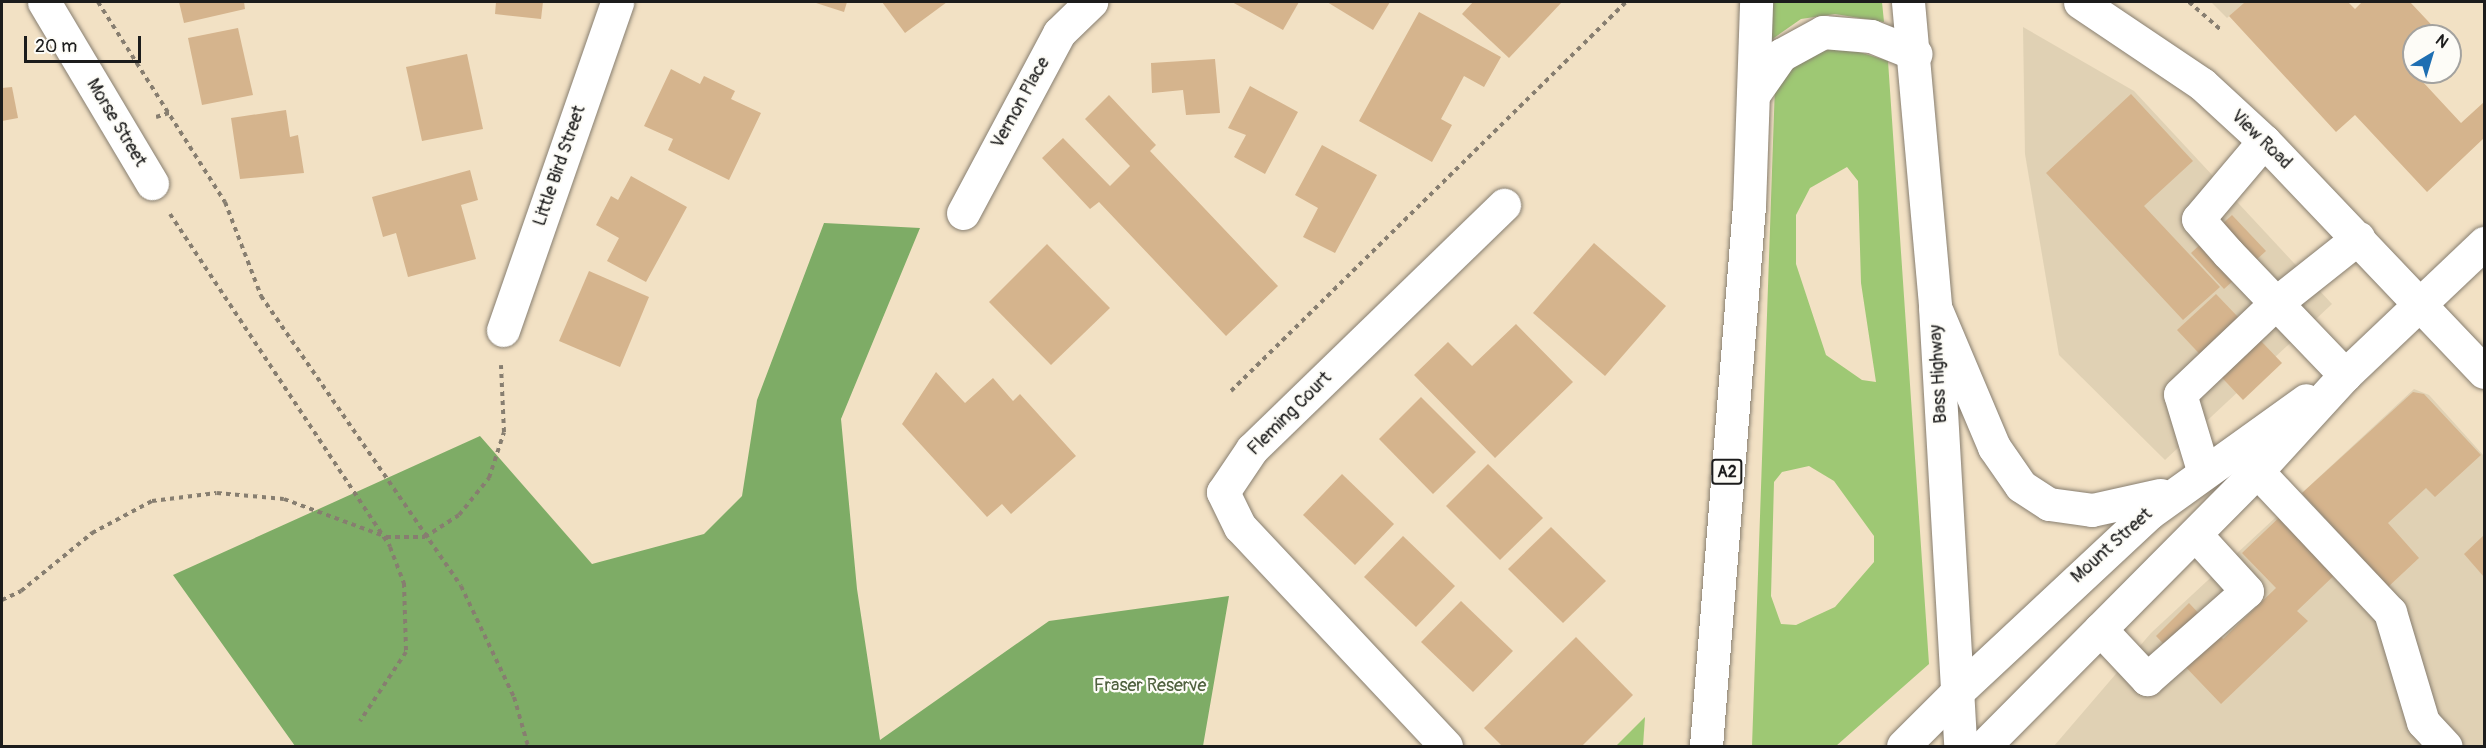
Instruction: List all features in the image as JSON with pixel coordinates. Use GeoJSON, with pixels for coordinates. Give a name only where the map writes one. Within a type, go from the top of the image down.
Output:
{"type":"FeatureCollection","features":[{"type":"Feature","properties":{"kind":"main road","name":"Morse Street"},"geometry":{"type":"LineString","coordinates":[[44,2],[152,183]]}},
{"type":"Feature","properties":{"kind":"main road","name":"Little Bird Street"},"geometry":{"type":"LineString","coordinates":[[503,330],[617,2]]}},
{"type":"Feature","properties":{"kind":"main road","name":"Vernon Place"},"geometry":{"type":"LineString","coordinates":[[963,213],[1059,33],[1091,2]]}},
{"type":"Feature","properties":{"kind":"main road","name":"A2"},"geometry":{"type":"LineString","coordinates":[[1705,743],[1753,95],[1756,2]]}},
{"type":"Feature","properties":{"kind":"main road","name":"Bass Highway"},"geometry":{"type":"LineString","coordinates":[[1908,2],[1916,54],[1935,307],[1954,695],[1960,747]]}},
{"type":"Feature","properties":{"kind":"main road","name":"View Road"},"geometry":{"type":"LineString","coordinates":[[2080,2],[2202,84],[2264,141],[2421,303],[2484,372]]}},
{"type":"Feature","properties":{"kind":"main road"},"geometry":{"type":"LineString","coordinates":[[1753,95],[1780,55],[1823,32],[1871,36],[1916,54]]}},
{"type":"Feature","properties":{"kind":"main road"},"geometry":{"type":"LineString","coordinates":[[2264,141],[2198,219],[2344,375]]}},
{"type":"Feature","properties":{"kind":"main road","name":"Fleming Court"},"geometry":{"type":"LineString","coordinates":[[1446,747],[1240,527],[1223,492],[1252,449],[1504,205]]}},
{"type":"Feature","properties":{"kind":"main road"},"geometry":{"type":"LineString","coordinates":[[1935,307],[1994,447],[2021,486],[2049,504],[2092,510],[2140,504],[2193,478],[2180,394],[2276,303],[2358,238]]}},
{"type":"Feature","properties":{"kind":"main road","name":"Mount Street"},"geometry":{"type":"LineString","coordinates":[[1984,747],[2257,471],[2344,375],[2484,243]]}},
{"type":"Feature","properties":{"kind":"main road","name":"Mount Street"},"geometry":{"type":"LineString","coordinates":[[1902,747],[2093,560],[2193,478],[2344,375]]}},
{"type":"Feature","properties":{"kind":"main road"},"geometry":{"type":"LineString","coordinates":[[2257,471],[2390,612],[2426,734],[2445,747]]}},
{"type":"Feature","properties":{"kind":"main road"},"geometry":{"type":"LineString","coordinates":[[2100,629],[2147,679],[2247,591],[2195,534]]}},
{"type":"Feature","properties":{"kind":"path"},"geometry":{"type":"LineString","coordinates":[[98,2],[225,202],[261,296],[425,537],[461,586],[514,697],[528,747]]}},
{"type":"Feature","properties":{"kind":"path"},"geometry":{"type":"LineString","coordinates":[[1231,391],[1626,2]]}},
{"type":"Feature","properties":{"kind":"path"},"geometry":{"type":"LineString","coordinates":[[2189,2],[2220,29]]}},
{"type":"Feature","properties":{"kind":"path"},"geometry":{"type":"LineString","coordinates":[[152,183],[207,276],[386,537],[404,584],[406,652],[360,721]]}},
{"type":"Feature","properties":{"kind":"path"},"geometry":{"type":"LineString","coordinates":[[2,600],[21,591],[92,533],[152,501],[217,493],[284,499],[386,537],[425,537],[459,515],[489,478],[504,432],[503,330]]}},
{"type":"Feature","properties":{"kind":"shaded area"},"geometry":{"type":"Polygon","coordinates":[[[2211,2],[2245,2],[2227,18],[2211,2]]]}},
{"type":"Feature","properties":{"kind":"shaded area"},"geometry":{"type":"Polygon","coordinates":[[[2023,27],[2134,91],[2332,304],[2165,460],[2059,355],[2025,154],[2023,27]]]}},
{"type":"Feature","properties":{"kind":"shaded area"},"geometry":{"type":"Polygon","coordinates":[[[2414,389],[2429,395],[2484,456],[2484,746],[2054,746],[2151,633],[2414,389]]]}},
{"type":"Feature","properties":{"kind":"green space"},"geometry":{"type":"Polygon","coordinates":[[[1773,2],[1882,2],[1884,22],[1835,14],[1801,19],[1771,40],[1773,2]]]}},
{"type":"Feature","properties":{"kind":"green space"},"geometry":{"type":"Polygon","coordinates":[[[1840,46],[1888,61],[1929,664],[1836,746],[1752,746],[1775,85],[1800,59],[1840,46]],[[1847,167],[1810,188],[1796,215],[1796,264],[1826,355],[1862,380],[1876,382],[1861,283],[1858,181],[1847,167]],[[1809,466],[1782,472],[1774,482],[1771,596],[1781,624],[1796,625],[1835,607],[1874,562],[1874,536],[1834,481],[1809,466]]]}},
{"type":"Feature","properties":{"kind":"green space","name":"Fraser Reserve"},"geometry":{"type":"Polygon","coordinates":[[[824,223],[920,228],[841,419],[857,589],[880,740],[1049,621],[1229,596],[1203,746],[295,746],[173,575],[480,436],[592,564],[704,534],[742,496],[757,400],[824,223]]]}},
{"type":"Feature","properties":{"kind":"green space"},"geometry":{"type":"Polygon","coordinates":[[[1645,717],[1643,746],[1616,746],[1645,717]]]}},
{"type":"Feature","properties":{"kind":"building"},"geometry":{"type":"Polygon","coordinates":[[[179,2],[244,2],[245,9],[184,23],[179,2]]]}},
{"type":"Feature","properties":{"kind":"building"},"geometry":{"type":"Polygon","coordinates":[[[496,2],[543,2],[541,19],[495,14],[496,2]]]}},
{"type":"Feature","properties":{"kind":"building"},"geometry":{"type":"Polygon","coordinates":[[[813,2],[847,2],[844,12],[813,2]]]}},
{"type":"Feature","properties":{"kind":"building"},"geometry":{"type":"Polygon","coordinates":[[[882,2],[947,2],[905,33],[882,2]]]}},
{"type":"Feature","properties":{"kind":"building"},"geometry":{"type":"Polygon","coordinates":[[[1232,2],[1299,2],[1283,30],[1232,2]]]}},
{"type":"Feature","properties":{"kind":"building"},"geometry":{"type":"Polygon","coordinates":[[[1327,2],[1390,2],[1373,30],[1327,2]]]}},
{"type":"Feature","properties":{"kind":"building"},"geometry":{"type":"Polygon","coordinates":[[[1473,2],[1562,2],[1509,58],[1462,14],[1473,2]]]}},
{"type":"Feature","properties":{"kind":"building"},"geometry":{"type":"Polygon","coordinates":[[[2245,2],[2348,2],[2355,9],[2362,2],[2410,2],[2431,24],[2402,24],[2402,84],[2425,84],[2461,123],[2484,102],[2484,138],[2427,192],[2355,115],[2336,132],[2229,16],[2245,2]]]}},
{"type":"Feature","properties":{"kind":"building"},"geometry":{"type":"Polygon","coordinates":[[[1419,12],[1501,57],[1484,87],[1464,76],[1441,119],[1452,125],[1432,162],[1359,121],[1419,12]]]}},
{"type":"Feature","properties":{"kind":"building"},"geometry":{"type":"Polygon","coordinates":[[[238,28],[253,95],[202,105],[188,38],[238,28]]]}},
{"type":"Feature","properties":{"kind":"building"},"geometry":{"type":"Polygon","coordinates":[[[467,54],[483,129],[422,141],[406,67],[467,54]]]}},
{"type":"Feature","properties":{"kind":"building"},"geometry":{"type":"Polygon","coordinates":[[[1215,59],[1220,113],[1186,115],[1183,90],[1152,93],[1151,63],[1215,59]]]}},
{"type":"Feature","properties":{"kind":"building"},"geometry":{"type":"Polygon","coordinates":[[[671,69],[700,84],[704,76],[735,91],[731,99],[761,113],[729,180],[668,150],[673,139],[644,126],[671,69]]]}},
{"type":"Feature","properties":{"kind":"building"},"geometry":{"type":"Polygon","coordinates":[[[1250,86],[1298,112],[1265,174],[1234,157],[1246,135],[1228,128],[1250,86]]]}},
{"type":"Feature","properties":{"kind":"building"},"geometry":{"type":"Polygon","coordinates":[[[12,87],[18,118],[2,121],[2,88],[12,87]]]}},
{"type":"Feature","properties":{"kind":"building"},"geometry":{"type":"Polygon","coordinates":[[[2131,94],[2193,161],[2144,206],[2220,287],[2183,320],[2046,173],[2131,94]]]}},
{"type":"Feature","properties":{"kind":"building"},"geometry":{"type":"Polygon","coordinates":[[[1109,95],[1156,145],[1150,151],[1278,286],[1226,336],[1099,202],[1090,209],[1042,158],[1063,138],[1110,186],[1130,166],[1085,119],[1109,95]]]}},
{"type":"Feature","properties":{"kind":"building"},"geometry":{"type":"Polygon","coordinates":[[[286,110],[290,137],[298,135],[304,173],[240,179],[231,118],[286,110]]]}},
{"type":"Feature","properties":{"kind":"building"},"geometry":{"type":"Polygon","coordinates":[[[1322,145],[1377,175],[1335,253],[1303,237],[1318,208],[1295,195],[1322,145]]]}},
{"type":"Feature","properties":{"kind":"building"},"geometry":{"type":"Polygon","coordinates":[[[470,170],[478,200],[461,205],[476,259],[408,277],[396,233],[383,237],[372,197],[470,170]]]}},
{"type":"Feature","properties":{"kind":"building"},"geometry":{"type":"Polygon","coordinates":[[[631,176],[687,207],[646,282],[607,261],[619,238],[596,225],[611,196],[618,200],[631,176]]]}},
{"type":"Feature","properties":{"kind":"building"},"geometry":{"type":"Polygon","coordinates":[[[2232,215],[2266,251],[2224,289],[2191,253],[2232,215]]]}},
{"type":"Feature","properties":{"kind":"building"},"geometry":{"type":"Polygon","coordinates":[[[1594,243],[1666,306],[1605,376],[1533,313],[1594,243]]]}},
{"type":"Feature","properties":{"kind":"building"},"geometry":{"type":"Polygon","coordinates":[[[1047,244],[1110,308],[1051,365],[989,302],[1047,244]]]}},
{"type":"Feature","properties":{"kind":"building"},"geometry":{"type":"Polygon","coordinates":[[[589,271],[649,297],[620,367],[559,341],[589,271]]]}},
{"type":"Feature","properties":{"kind":"building"},"geometry":{"type":"Polygon","coordinates":[[[2216,294],[2282,363],[2243,400],[2177,330],[2216,294]]]}},
{"type":"Feature","properties":{"kind":"building"},"geometry":{"type":"Polygon","coordinates":[[[1516,324],[1573,382],[1495,458],[1414,375],[1448,342],[1472,366],[1516,324]]]}},
{"type":"Feature","properties":{"kind":"building"},"geometry":{"type":"Polygon","coordinates":[[[936,372],[965,403],[993,378],[1013,401],[1020,394],[1076,456],[1011,514],[1002,504],[987,517],[902,424],[936,372]]]}},
{"type":"Feature","properties":{"kind":"building"},"geometry":{"type":"Polygon","coordinates":[[[2413,392],[2424,394],[2481,455],[2435,497],[2426,488],[2388,523],[2419,558],[2388,587],[2302,493],[2413,392]]]}},
{"type":"Feature","properties":{"kind":"building"},"geometry":{"type":"Polygon","coordinates":[[[1421,397],[1476,452],[1433,494],[1379,439],[1421,397]]]}},
{"type":"Feature","properties":{"kind":"building"},"geometry":{"type":"Polygon","coordinates":[[[1488,464],[1543,518],[1500,560],[1446,506],[1488,464]]]}},
{"type":"Feature","properties":{"kind":"building"},"geometry":{"type":"Polygon","coordinates":[[[1342,474],[1394,524],[1355,565],[1303,515],[1342,474]]]}},
{"type":"Feature","properties":{"kind":"building"},"geometry":{"type":"Polygon","coordinates":[[[2289,508],[2344,566],[2297,611],[2308,621],[2221,704],[2156,636],[2189,603],[2223,639],[2276,588],[2242,553],[2289,508]]]}},
{"type":"Feature","properties":{"kind":"building"},"geometry":{"type":"Polygon","coordinates":[[[1551,527],[1606,581],[1563,623],[1508,569],[1551,527]]]}},
{"type":"Feature","properties":{"kind":"building"},"geometry":{"type":"Polygon","coordinates":[[[2484,535],[2484,577],[2464,554],[2484,535]]]}},
{"type":"Feature","properties":{"kind":"building"},"geometry":{"type":"Polygon","coordinates":[[[1403,536],[1455,586],[1416,627],[1364,577],[1403,536]]]}},
{"type":"Feature","properties":{"kind":"building"},"geometry":{"type":"Polygon","coordinates":[[[1461,601],[1513,651],[1473,692],[1421,642],[1461,601]]]}},
{"type":"Feature","properties":{"kind":"building"},"geometry":{"type":"Polygon","coordinates":[[[1576,637],[1633,695],[1582,746],[1502,746],[1484,728],[1576,637]]]}}]}
